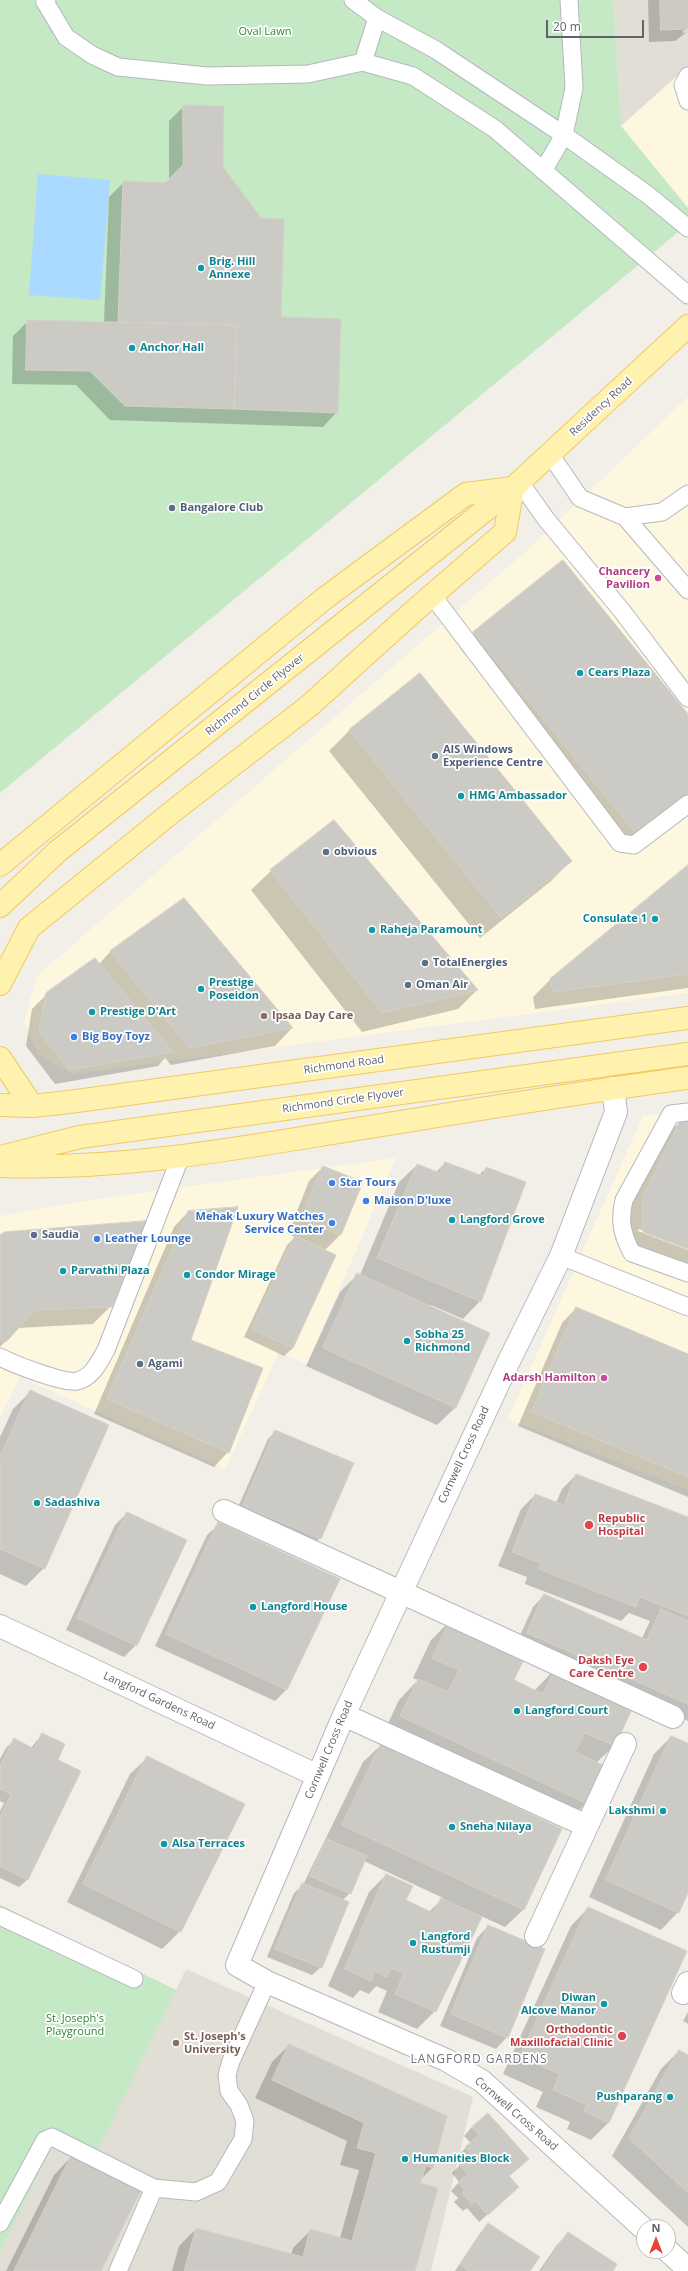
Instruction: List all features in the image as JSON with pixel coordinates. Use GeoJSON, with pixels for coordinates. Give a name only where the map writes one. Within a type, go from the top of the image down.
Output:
{"type":"FeatureCollection","features":[{"type":"Feature","properties":{"kind":"main road","name":"Residency Road"},"geometry":{"type":"LineString","coordinates":[[516,484],[688,326]]}},
{"type":"Feature","properties":{"kind":"main road","name":"Richmond Circle Flyover"},"geometry":{"type":"LineString","coordinates":[[0,906],[58,851],[434,552],[516,484]]}},
{"type":"Feature","properties":{"kind":"main road"},"geometry":{"type":"LineString","coordinates":[[0,865],[325,598],[460,498],[466,494],[516,484],[505,532],[432,595],[309,706],[177,808],[29,928],[0,984]]}},
{"type":"Feature","properties":{"kind":"main road","name":"Richmond Road"},"geometry":{"type":"LineString","coordinates":[[0,1104],[32,1106],[688,1018]]}},
{"type":"Feature","properties":{"kind":"main road","name":"Richmond Circle Flyover"},"geometry":{"type":"LineString","coordinates":[[4,1163],[80,1137],[688,1054]]}},
{"type":"Feature","properties":{"kind":"main road"},"geometry":{"type":"LineString","coordinates":[[0,1058],[32,1106]]}},
{"type":"Feature","properties":{"kind":"main road"},"geometry":{"type":"LineString","coordinates":[[4,1163],[89,1166],[180,1158],[613,1088],[688,1078]]}},
{"type":"Feature","properties":{"kind":"street","name":"Cornwell Cross Road"},"geometry":{"type":"LineString","coordinates":[[613,1088],[616,1112],[561,1256],[508,1363],[400,1592],[344,1715],[237,1965],[267,1982],[446,2060],[482,2081],[636,2222]]}},
{"type":"Feature","properties":{"kind":"street"},"geometry":{"type":"LineString","coordinates":[[224,1511],[673,1717]]}},
{"type":"Feature","properties":{"kind":"street","name":"Langford Gardens Road"},"geometry":{"type":"LineString","coordinates":[[0,1626],[318,1776]]}},
{"type":"Feature","properties":{"kind":"street"},"geometry":{"type":"LineString","coordinates":[[344,1715],[587,1826]]}},
{"type":"Feature","properties":{"kind":"street"},"geometry":{"type":"LineString","coordinates":[[536,1936],[625,1744]]}},
{"type":"Feature","properties":{"kind":"street"},"geometry":{"type":"LineString","coordinates":[[676,2258],[688,2269]]}},
{"type":"Feature","properties":{"kind":"lane"},"geometry":{"type":"LineString","coordinates":[[43,0],[66,37],[92,55],[118,67],[207,76],[308,74],[363,62],[413,76],[494,130],[688,295]]}},
{"type":"Feature","properties":{"kind":"lane"},"geometry":{"type":"LineString","coordinates":[[353,0],[377,18],[436,50],[564,135],[648,195],[688,228]]}},
{"type":"Feature","properties":{"kind":"lane"},"geometry":{"type":"LineString","coordinates":[[543,171],[564,135],[574,88],[568,0]]}},
{"type":"Feature","properties":{"kind":"lane"},"geometry":{"type":"LineString","coordinates":[[363,62],[377,18]]}},
{"type":"Feature","properties":{"kind":"lane"},"geometry":{"type":"LineString","coordinates":[[688,76],[683,85],[688,101]]}},
{"type":"Feature","properties":{"kind":"lane"},"geometry":{"type":"LineString","coordinates":[[550,454],[580,498],[625,517],[688,590]]}},
{"type":"Feature","properties":{"kind":"lane"},"geometry":{"type":"LineString","coordinates":[[516,484],[553,526],[622,611],[688,698]]}},
{"type":"Feature","properties":{"kind":"lane"},"geometry":{"type":"LineString","coordinates":[[625,517],[662,512],[688,494]]}},
{"type":"Feature","properties":{"kind":"lane"},"geometry":{"type":"LineString","coordinates":[[432,595],[620,843],[634,845],[688,804]]}},
{"type":"Feature","properties":{"kind":"lane"},"geometry":{"type":"LineString","coordinates":[[688,1112],[671,1114],[624,1200],[620,1214],[625,1241],[632,1253],[688,1273]]}},
{"type":"Feature","properties":{"kind":"lane"},"geometry":{"type":"LineString","coordinates":[[0,1357],[64,1380],[77,1381],[93,1372],[106,1350],[180,1158]]}},
{"type":"Feature","properties":{"kind":"lane"},"geometry":{"type":"LineString","coordinates":[[561,1256],[688,1307]]}},
{"type":"Feature","properties":{"kind":"lane"},"geometry":{"type":"LineString","coordinates":[[0,1916],[134,1980]]}},
{"type":"Feature","properties":{"kind":"lane"},"geometry":{"type":"LineString","coordinates":[[0,2223],[45,2140],[52,2137],[154,2188],[196,2192],[218,2182],[243,2139],[245,2121],[239,2105],[229,2091],[227,2076],[231,2062],[267,1982]]}},
{"type":"Feature","properties":{"kind":"lane"},"geometry":{"type":"LineString","coordinates":[[118,2271],[154,2188]]}},
{"type":"Feature","properties":{"kind":"shaded area"},"geometry":{"type":"Polygon","coordinates":[[[613,0],[688,0],[688,66],[621,126],[613,0]]]}},
{"type":"Feature","properties":{"kind":"shaded area"},"geometry":{"type":"Polygon","coordinates":[[[688,66],[688,208],[621,126],[688,66]]]}},
{"type":"Feature","properties":{"kind":"shaded area"},"geometry":{"type":"Polygon","coordinates":[[[688,397],[688,993],[72,1074],[38,1054],[24,1021],[37,976],[533,545],[688,397]]]}},
{"type":"Feature","properties":{"kind":"shaded area"},"geometry":{"type":"Polygon","coordinates":[[[688,1110],[688,1490],[508,1419],[643,1116],[688,1110]]]}},
{"type":"Feature","properties":{"kind":"shaded area"},"geometry":{"type":"Polygon","coordinates":[[[396,1158],[307,1364],[279,1352],[225,1469],[20,1377],[0,1418],[0,1216],[97,1199],[396,1158]]]}},
{"type":"Feature","properties":{"kind":"shaded area","name":"St. Joseph's University"},"geometry":{"type":"Polygon","coordinates":[[[0,1905],[176,1990],[186,1969],[473,2097],[431,2271],[0,2271],[0,1905]]]}},
{"type":"Feature","properties":{"kind":"green space","name":"Bangalore Club"},"geometry":{"type":"Polygon","coordinates":[[[0,0],[613,0],[621,126],[688,208],[688,224],[0,793],[0,0]]]}},
{"type":"Feature","properties":{"kind":"green space","name":"St. Joseph's Playground"},"geometry":{"type":"Polygon","coordinates":[[[0,1905],[176,1990],[95,2155],[57,2137],[0,2252],[0,1905]]]}},
{"type":"Feature","properties":{"kind":"water"},"geometry":{"type":"Polygon","coordinates":[[[38,174],[110,180],[100,300],[29,295],[38,174]]]}},
{"type":"Feature","properties":{"kind":"building"},"geometry":{"type":"Polygon","coordinates":[[[660,0],[688,0],[688,29],[661,30],[660,0]]]}},
{"type":"Feature","properties":{"kind":"building","name":"Brig. Hill Annexe"},"geometry":{"type":"Polygon","coordinates":[[[183,105],[224,106],[223,167],[261,218],[284,219],[281,317],[341,319],[338,413],[234,409],[237,325],[118,322],[123,181],[165,183],[183,165],[183,105]]]}},
{"type":"Feature","properties":{"kind":"building","name":"Anchor Hall"},"geometry":{"type":"Polygon","coordinates":[[[27,320],[237,325],[234,409],[125,406],[90,371],[26,370],[27,320]]]}},
{"type":"Feature","properties":{"kind":"building","name":"Cears Plaza"},"geometry":{"type":"Polygon","coordinates":[[[563,560],[688,714],[688,796],[638,836],[473,632],[563,560]]]}},
{"type":"Feature","properties":{"kind":"building","name":"HMG Ambassador"},"geometry":{"type":"Polygon","coordinates":[[[420,673],[572,861],[501,918],[349,730],[420,673]]]}},
{"type":"Feature","properties":{"kind":"building","name":"Raheja Paramount"},"geometry":{"type":"Polygon","coordinates":[[[334,820],[478,990],[382,1013],[270,870],[334,820]]]}},
{"type":"Feature","properties":{"kind":"building","name":"Consulate 1"},"geometry":{"type":"Polygon","coordinates":[[[688,865],[688,974],[553,992],[550,979],[688,865]]]}},
{"type":"Feature","properties":{"kind":"building","name":"Prestige Poseidon"},"geometry":{"type":"Polygon","coordinates":[[[184,898],[293,1028],[189,1048],[110,951],[184,898]]]}},
{"type":"Feature","properties":{"kind":"building","name":"Prestige D'Art"},"geometry":{"type":"Polygon","coordinates":[[[95,958],[173,1052],[70,1070],[39,1032],[46,993],[95,958]]]}},
{"type":"Feature","properties":{"kind":"building"},"geometry":{"type":"Polygon","coordinates":[[[688,1120],[688,1249],[643,1232],[642,1199],[680,1121],[688,1120]]]}},
{"type":"Feature","properties":{"kind":"building","name":"Langford Grove"},"geometry":{"type":"Polygon","coordinates":[[[445,1162],[483,1176],[486,1167],[526,1182],[481,1302],[377,1258],[417,1164],[440,1173],[445,1162]]]}},
{"type":"Feature","properties":{"kind":"building"},"geometry":{"type":"Polygon","coordinates":[[[323,1166],[363,1182],[341,1235],[301,1220],[323,1166]]]}},
{"type":"Feature","properties":{"kind":"building","name":"Condor Mirage"},"geometry":{"type":"Polygon","coordinates":[[[238,1207],[191,1340],[263,1368],[229,1453],[107,1399],[188,1211],[238,1207]]]}},
{"type":"Feature","properties":{"kind":"building","name":"Parvathi Plaza"},"geometry":{"type":"Polygon","coordinates":[[[147,1221],[112,1307],[35,1310],[6,1342],[0,1339],[0,1235],[5,1232],[147,1221]]]}},
{"type":"Feature","properties":{"kind":"building"},"geometry":{"type":"Polygon","coordinates":[[[295,1236],[336,1255],[293,1348],[252,1329],[295,1236]]]}},
{"type":"Feature","properties":{"kind":"building","name":"Sobha 25 Richmond"},"geometry":{"type":"Polygon","coordinates":[[[357,1273],[490,1333],[456,1408],[323,1348],[357,1273]]]}},
{"type":"Feature","properties":{"kind":"building"},"geometry":{"type":"Polygon","coordinates":[[[576,1307],[688,1354],[688,1477],[532,1412],[576,1307]]]}},
{"type":"Feature","properties":{"kind":"building","name":"Sadashiva"},"geometry":{"type":"Polygon","coordinates":[[[30,1390],[109,1425],[45,1569],[0,1549],[0,1457],[30,1390]]]}},
{"type":"Feature","properties":{"kind":"building"},"geometry":{"type":"Polygon","coordinates":[[[275,1430],[354,1463],[321,1539],[243,1506],[275,1430]]]}},
{"type":"Feature","properties":{"kind":"building"},"geometry":{"type":"Polygon","coordinates":[[[576,1474],[688,1517],[688,1616],[640,1597],[636,1607],[539,1569],[541,1563],[512,1552],[535,1494],[564,1505],[576,1474]]]}},
{"type":"Feature","properties":{"kind":"building"},"geometry":{"type":"Polygon","coordinates":[[[127,1512],[187,1540],[137,1646],[77,1618],[127,1512]]]}},
{"type":"Feature","properties":{"kind":"building","name":"Langford House"},"geometry":{"type":"Polygon","coordinates":[[[218,1522],[340,1579],[287,1690],[166,1634],[218,1522]]]}},
{"type":"Feature","properties":{"kind":"building"},"geometry":{"type":"Polygon","coordinates":[[[544,1594],[647,1640],[661,1609],[688,1621],[688,1704],[527,1633],[544,1594]]]}},
{"type":"Feature","properties":{"kind":"building","name":"Langford Court"},"geometry":{"type":"Polygon","coordinates":[[[451,1619],[526,1655],[514,1680],[543,1694],[555,1668],[634,1705],[615,1746],[585,1733],[575,1752],[605,1766],[588,1804],[400,1716],[418,1679],[448,1692],[459,1670],[432,1658],[451,1619]]]}},
{"type":"Feature","properties":{"kind":"building"},"geometry":{"type":"Polygon","coordinates":[[[42,1733],[65,1744],[58,1760],[81,1771],[28,1880],[0,1866],[0,1818],[11,1794],[0,1789],[0,1766],[14,1738],[34,1749],[42,1733]]]}},
{"type":"Feature","properties":{"kind":"building","name":"Lakshmi"},"geometry":{"type":"Polygon","coordinates":[[[671,1736],[688,1743],[688,1893],[679,1913],[606,1880],[671,1736]]]}},
{"type":"Feature","properties":{"kind":"building","name":"Sneha Nilaya"},"geometry":{"type":"Polygon","coordinates":[[[381,1744],[562,1829],[524,1910],[342,1825],[381,1744]]]}},
{"type":"Feature","properties":{"kind":"building","name":"Alsa Terraces"},"geometry":{"type":"Polygon","coordinates":[[[147,1756],[245,1804],[181,1932],[83,1884],[147,1756]]]}},
{"type":"Feature","properties":{"kind":"building"},"geometry":{"type":"Polygon","coordinates":[[[327,1839],[367,1856],[351,1894],[310,1876],[327,1839]]]}},
{"type":"Feature","properties":{"kind":"building","name":"Langford Rustumji"},"geometry":{"type":"Polygon","coordinates":[[[386,1874],[413,1886],[406,1900],[433,1913],[441,1898],[482,1917],[436,2012],[395,1994],[404,1973],[391,1968],[387,1977],[375,1971],[371,1981],[345,1969],[386,1874]]]}},
{"type":"Feature","properties":{"kind":"building"},"geometry":{"type":"Polygon","coordinates":[[[302,1883],[349,1902],[322,1968],[275,1949],[302,1883]]]}},
{"type":"Feature","properties":{"kind":"building","name":"Diwan Alcove Manor"},"geometry":{"type":"Polygon","coordinates":[[[588,1907],[687,1951],[609,2123],[584,2111],[587,2105],[553,2090],[560,2074],[520,2057],[588,1907]]]}},
{"type":"Feature","properties":{"kind":"building"},"geometry":{"type":"Polygon","coordinates":[[[488,1925],[545,1949],[508,2038],[451,2014],[488,1925]]]}},
{"type":"Feature","properties":{"kind":"building","name":"Humanities Block"},"geometry":{"type":"Polygon","coordinates":[[[289,2044],[447,2116],[433,2168],[426,2166],[420,2183],[438,2188],[415,2271],[184,2271],[196,2228],[303,2257],[310,2229],[352,2241],[376,2153],[357,2148],[364,2123],[272,2080],[289,2044]]]}},
{"type":"Feature","properties":{"kind":"building","name":"Pushparang"},"geometry":{"type":"Polygon","coordinates":[[[679,2050],[688,2055],[688,2193],[629,2138],[679,2050]]]}},
{"type":"Feature","properties":{"kind":"building"},"geometry":{"type":"Polygon","coordinates":[[[488,2113],[529,2159],[509,2176],[519,2187],[488,2215],[475,2201],[472,2204],[462,2193],[465,2190],[458,2182],[468,2174],[459,2164],[471,2154],[465,2147],[479,2135],[472,2127],[488,2113]]]}},
{"type":"Feature","properties":{"kind":"building"},"geometry":{"type":"Polygon","coordinates":[[[71,2156],[141,2190],[101,2271],[14,2271],[71,2156]]]}},
{"type":"Feature","properties":{"kind":"building"},"geometry":{"type":"Polygon","coordinates":[[[488,2223],[540,2257],[530,2271],[469,2271],[460,2265],[488,2223]]]}},
{"type":"Feature","properties":{"kind":"building"},"geometry":{"type":"Polygon","coordinates":[[[568,2232],[617,2264],[613,2271],[542,2271],[568,2232]]]}},
{"type":"Feature","properties":{"kind":"place","name":"Brig. Hill Annexe"},"geometry":{"type":"Point","coordinates":[201,268]}},
{"type":"Feature","properties":{"kind":"place","name":"Anchor Hall"},"geometry":{"type":"Point","coordinates":[132,348]}},
{"type":"Feature","properties":{"kind":"place","name":"Bangalore Club"},"geometry":{"type":"Point","coordinates":[172,508]}},
{"type":"Feature","properties":{"kind":"place","name":"Chancery Pavilion"},"geometry":{"type":"Point","coordinates":[658,578]}},
{"type":"Feature","properties":{"kind":"place","name":"Cears Plaza"},"geometry":{"type":"Point","coordinates":[580,673]}},
{"type":"Feature","properties":{"kind":"place","name":"AIS Windows Experience Centre"},"geometry":{"type":"Point","coordinates":[435,756]}},
{"type":"Feature","properties":{"kind":"place","name":"HMG Ambassador"},"geometry":{"type":"Point","coordinates":[461,796]}},
{"type":"Feature","properties":{"kind":"place","name":"obvious"},"geometry":{"type":"Point","coordinates":[326,852]}},
{"type":"Feature","properties":{"kind":"place","name":"Consulate 1"},"geometry":{"type":"Point","coordinates":[655,919]}},
{"type":"Feature","properties":{"kind":"place","name":"Raheja Paramount"},"geometry":{"type":"Point","coordinates":[372,930]}},
{"type":"Feature","properties":{"kind":"place","name":"TotalEnergies"},"geometry":{"type":"Point","coordinates":[425,963]}},
{"type":"Feature","properties":{"kind":"place","name":"Oman Air"},"geometry":{"type":"Point","coordinates":[408,985]}},
{"type":"Feature","properties":{"kind":"place","name":"Prestige Poseidon"},"geometry":{"type":"Point","coordinates":[201,989]}},
{"type":"Feature","properties":{"kind":"place","name":"Prestige D'Art"},"geometry":{"type":"Point","coordinates":[92,1012]}},
{"type":"Feature","properties":{"kind":"place","name":"Ipsaa Day Care"},"geometry":{"type":"Point","coordinates":[264,1016]}},
{"type":"Feature","properties":{"kind":"place","name":"Big Boy Toyz"},"geometry":{"type":"Point","coordinates":[74,1037]}},
{"type":"Feature","properties":{"kind":"place","name":"Star Tours"},"geometry":{"type":"Point","coordinates":[332,1183]}},
{"type":"Feature","properties":{"kind":"place","name":"Maison D'luxe"},"geometry":{"type":"Point","coordinates":[366,1201]}},
{"type":"Feature","properties":{"kind":"place","name":"Langford Grove"},"geometry":{"type":"Point","coordinates":[452,1220]}},
{"type":"Feature","properties":{"kind":"place","name":"Mehak Luxury Watches Service Center"},"geometry":{"type":"Point","coordinates":[332,1223]}},
{"type":"Feature","properties":{"kind":"place","name":"Saudia"},"geometry":{"type":"Point","coordinates":[34,1235]}},
{"type":"Feature","properties":{"kind":"place","name":"Leather Lounge"},"geometry":{"type":"Point","coordinates":[97,1239]}},
{"type":"Feature","properties":{"kind":"place","name":"Parvathi Plaza"},"geometry":{"type":"Point","coordinates":[63,1271]}},
{"type":"Feature","properties":{"kind":"place","name":"Condor Mirage"},"geometry":{"type":"Point","coordinates":[187,1275]}},
{"type":"Feature","properties":{"kind":"place","name":"Sobha 25 Richmond"},"geometry":{"type":"Point","coordinates":[407,1341]}},
{"type":"Feature","properties":{"kind":"place","name":"Agami"},"geometry":{"type":"Point","coordinates":[140,1364]}},
{"type":"Feature","properties":{"kind":"place","name":"Adarsh Hamilton"},"geometry":{"type":"Point","coordinates":[604,1378]}},
{"type":"Feature","properties":{"kind":"place","name":"Sadashiva"},"geometry":{"type":"Point","coordinates":[37,1503]}},
{"type":"Feature","properties":{"kind":"place","name":"Republic Hospital"},"geometry":{"type":"Point","coordinates":[589,1525]}},
{"type":"Feature","properties":{"kind":"place","name":"Langford House"},"geometry":{"type":"Point","coordinates":[253,1607]}},
{"type":"Feature","properties":{"kind":"place","name":"Daksh Eye Care Centre"},"geometry":{"type":"Point","coordinates":[643,1667]}},
{"type":"Feature","properties":{"kind":"place","name":"Langford Court"},"geometry":{"type":"Point","coordinates":[517,1711]}},
{"type":"Feature","properties":{"kind":"place","name":"Lakshmi"},"geometry":{"type":"Point","coordinates":[663,1811]}},
{"type":"Feature","properties":{"kind":"place","name":"Sneha Nilaya"},"geometry":{"type":"Point","coordinates":[452,1827]}},
{"type":"Feature","properties":{"kind":"place","name":"Alsa Terraces"},"geometry":{"type":"Point","coordinates":[164,1844]}},
{"type":"Feature","properties":{"kind":"place","name":"Langford Rustumji"},"geometry":{"type":"Point","coordinates":[413,1943]}},
{"type":"Feature","properties":{"kind":"place","name":"Diwan Alcove Manor"},"geometry":{"type":"Point","coordinates":[604,2004]}},
{"type":"Feature","properties":{"kind":"place","name":"Orthodontic Maxillofacial Clinic"},"geometry":{"type":"Point","coordinates":[622,2036]}},
{"type":"Feature","properties":{"kind":"place","name":"St. Joseph's University"},"geometry":{"type":"Point","coordinates":[176,2043]}},
{"type":"Feature","properties":{"kind":"place","name":"Pushparang"},"geometry":{"type":"Point","coordinates":[670,2097]}},
{"type":"Feature","properties":{"kind":"place","name":"Humanities Block"},"geometry":{"type":"Point","coordinates":[405,2159]}},
{"type":"Feature","properties":{"kind":"district","name":"LANGFORD GARDENS"},"geometry":{"type":"Point","coordinates":[479,2060]}},
{"type":"Feature","properties":{"kind":"park label","name":"Oval Lawn"},"geometry":{"type":"Point","coordinates":[265,32]}}]}
